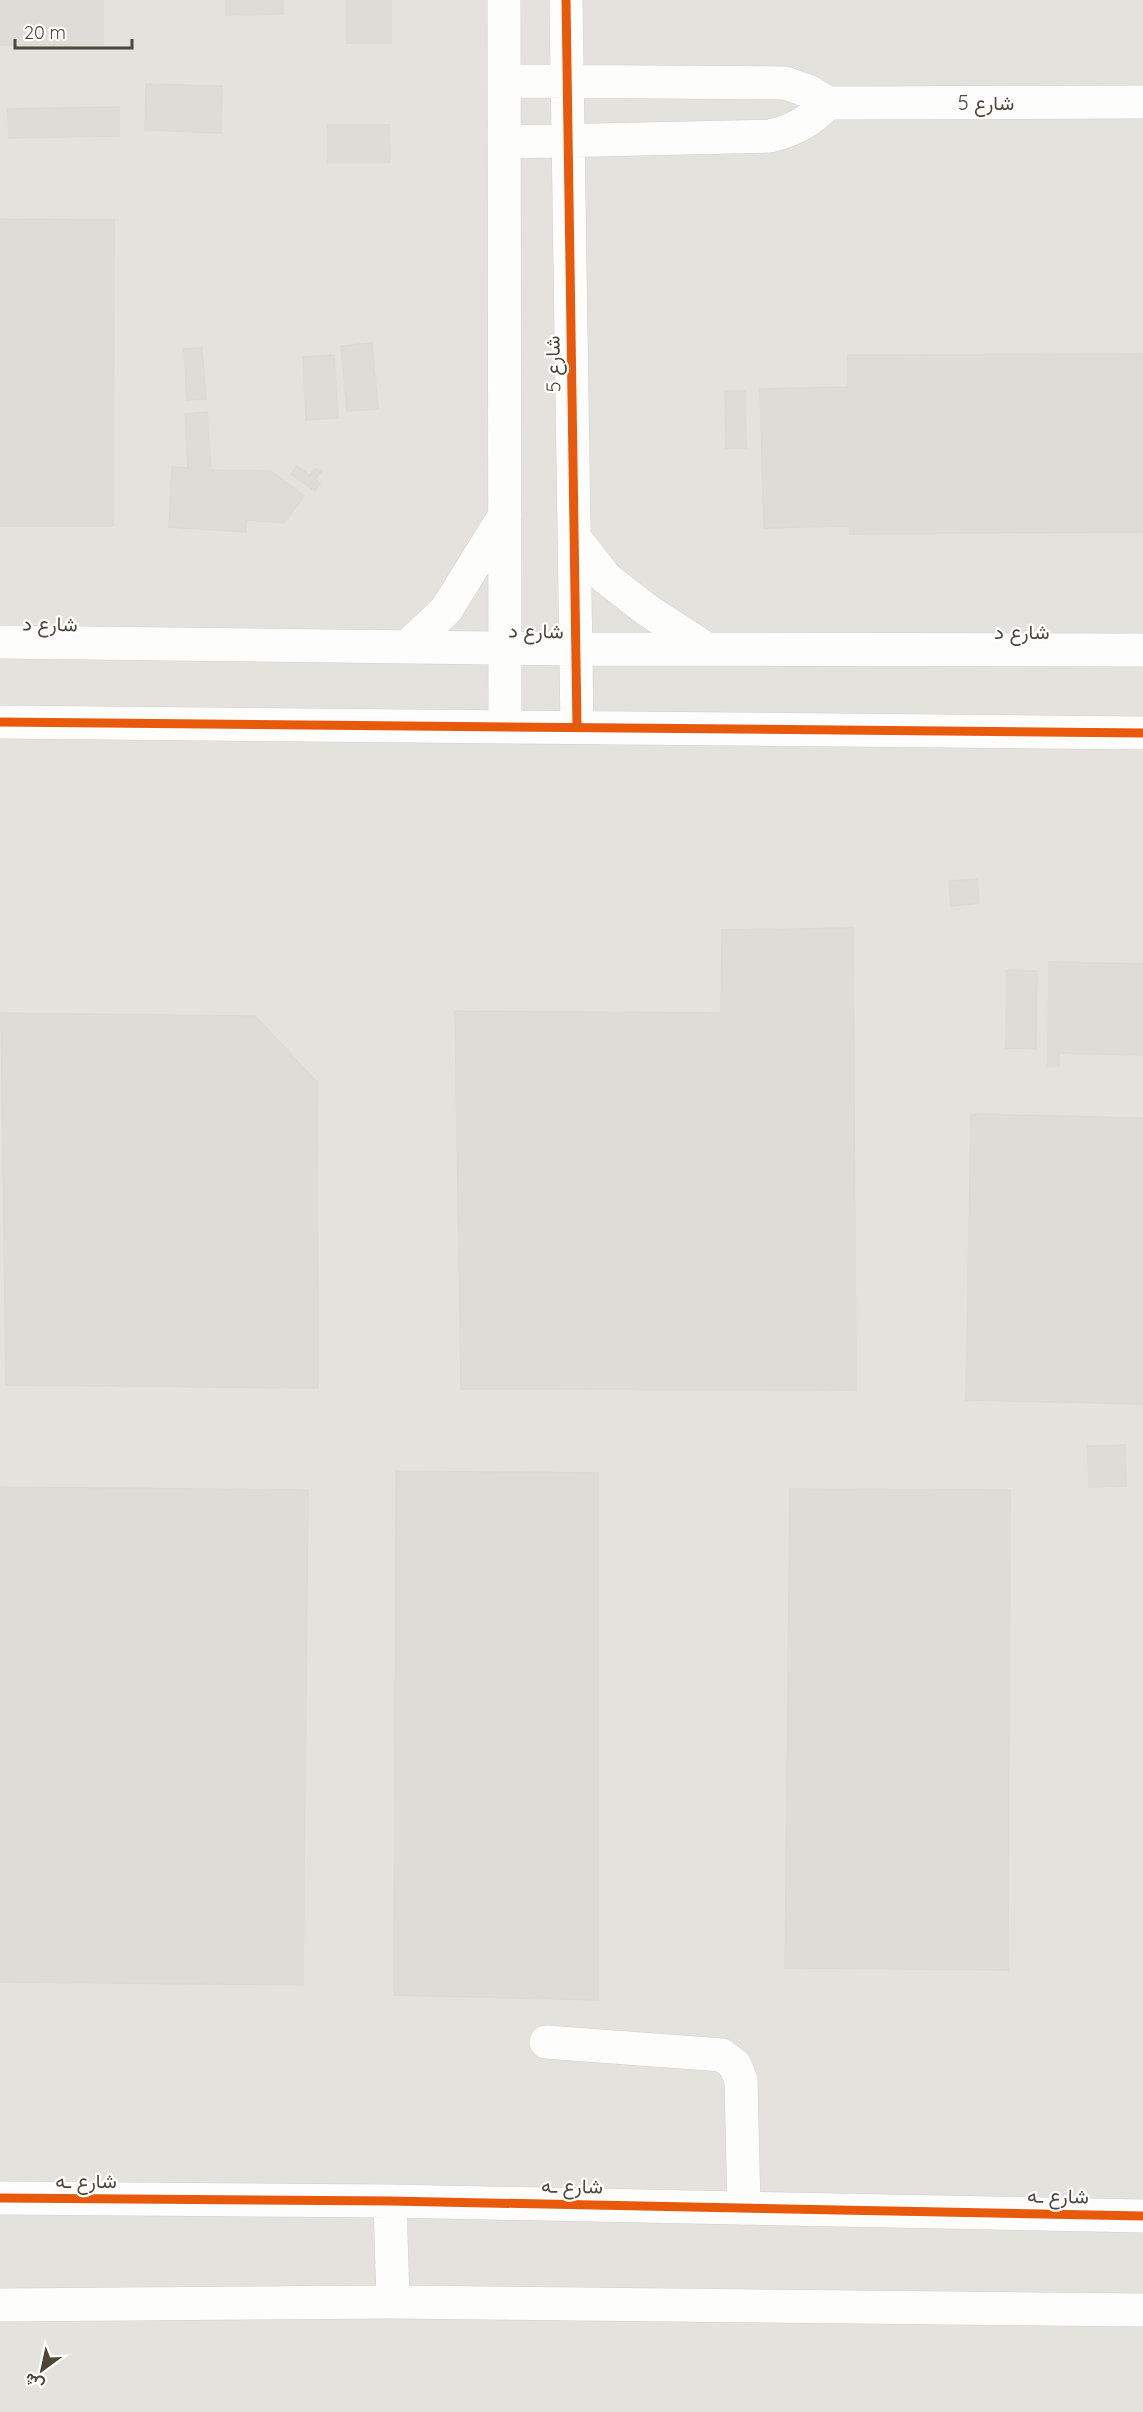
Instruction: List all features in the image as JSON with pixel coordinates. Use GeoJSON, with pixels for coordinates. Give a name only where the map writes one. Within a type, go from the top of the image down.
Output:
{"type":"FeatureCollection","features":[{"type":"Feature","properties":{"kind":"street"},"geometry":{"type":"LineString","coordinates":[[504,0],[505,726]]}},
{"type":"Feature","properties":{"kind":"street","name":"شارع 5"},"geometry":{"type":"LineString","coordinates":[[566,0],[576,727]]}},
{"type":"Feature","properties":{"kind":"street","name":"شارع 5"},"geometry":{"type":"LineString","coordinates":[[504,81],[785,83],[808,90],[828,103],[1143,102]]}},
{"type":"Feature","properties":{"kind":"street"},"geometry":{"type":"LineString","coordinates":[[505,142],[770,136],[792,130],[812,119],[828,103]]}},
{"type":"Feature","properties":{"kind":"street"},"geometry":{"type":"LineString","coordinates":[[407,647],[446,610],[505,515]]}},
{"type":"Feature","properties":{"kind":"street"},"geometry":{"type":"LineString","coordinates":[[574,537],[606,578],[647,610],[707,649]]}},
{"type":"Feature","properties":{"kind":"street","name":"شارع د"},"geometry":{"type":"LineString","coordinates":[[0,642],[576,649],[1143,650]]}},
{"type":"Feature","properties":{"kind":"street"},"geometry":{"type":"LineString","coordinates":[[0,722],[1143,733]]}},
{"type":"Feature","properties":{"kind":"street"},"geometry":{"type":"LineString","coordinates":[[546,2042],[722,2055],[735,2065],[741,2080],[744,2208]]}},
{"type":"Feature","properties":{"kind":"street","name":"شارع ـه"},"geometry":{"type":"LineString","coordinates":[[0,2198],[390,2200],[1143,2216]]}},
{"type":"Feature","properties":{"kind":"street"},"geometry":{"type":"LineString","coordinates":[[390,2200],[393,2302]]}},
{"type":"Feature","properties":{"kind":"street"},"geometry":{"type":"LineString","coordinates":[[0,2306],[393,2302],[1143,2310]]}},
{"type":"Feature","properties":{"kind":"shaded area"},"geometry":{"type":"Polygon","coordinates":[[[0,0],[1143,0],[1143,2412],[0,2412],[0,0]]]}},
{"type":"Feature","properties":{"kind":"building"},"geometry":{"type":"Polygon","coordinates":[[[0,0],[103,0],[103,45],[0,45],[0,0]]]}},
{"type":"Feature","properties":{"kind":"building"},"geometry":{"type":"Polygon","coordinates":[[[226,0],[283,0],[283,14],[226,15],[226,0]]]}},
{"type":"Feature","properties":{"kind":"building"},"geometry":{"type":"Polygon","coordinates":[[[347,0],[391,0],[391,43],[347,43],[347,0]]]}},
{"type":"Feature","properties":{"kind":"building"},"geometry":{"type":"Polygon","coordinates":[[[146,84],[222,86],[221,133],[145,130],[146,84]]]}},
{"type":"Feature","properties":{"kind":"building"},"geometry":{"type":"Polygon","coordinates":[[[119,107],[119,136],[9,138],[8,109],[119,107]]]}},
{"type":"Feature","properties":{"kind":"building"},"geometry":{"type":"Polygon","coordinates":[[[328,125],[389,125],[390,162],[328,162],[328,125]]]}},
{"type":"Feature","properties":{"kind":"building"},"geometry":{"type":"Polygon","coordinates":[[[0,219],[114,220],[113,526],[0,526],[0,219]]]}},
{"type":"Feature","properties":{"kind":"building"},"geometry":{"type":"Polygon","coordinates":[[[372,343],[378,409],[347,411],[341,346],[372,343]]]}},
{"type":"Feature","properties":{"kind":"building"},"geometry":{"type":"Polygon","coordinates":[[[202,348],[206,399],[187,400],[184,349],[202,348]]]}},
{"type":"Feature","properties":{"kind":"building"},"geometry":{"type":"Polygon","coordinates":[[[1143,354],[1143,532],[850,534],[850,526],[764,528],[760,389],[848,387],[848,355],[1143,354]]]}},
{"type":"Feature","properties":{"kind":"building"},"geometry":{"type":"Polygon","coordinates":[[[334,355],[338,418],[306,420],[303,357],[334,355]]]}},
{"type":"Feature","properties":{"kind":"building"},"geometry":{"type":"Polygon","coordinates":[[[725,391],[745,391],[746,448],[726,448],[725,391]]]}},
{"type":"Feature","properties":{"kind":"building"},"geometry":{"type":"Polygon","coordinates":[[[207,412],[211,470],[271,471],[304,496],[284,523],[246,520],[246,532],[169,527],[172,467],[188,468],[185,414],[207,412]]]}},
{"type":"Feature","properties":{"kind":"building"},"geometry":{"type":"Polygon","coordinates":[[[297,466],[310,475],[315,468],[321,472],[315,479],[320,483],[315,491],[291,474],[297,466]]]}},
{"type":"Feature","properties":{"kind":"building"},"geometry":{"type":"Polygon","coordinates":[[[977,879],[979,903],[951,906],[949,881],[977,879]]]}},
{"type":"Feature","properties":{"kind":"building"},"geometry":{"type":"Polygon","coordinates":[[[853,928],[856,1390],[461,1389],[455,1011],[721,1013],[722,930],[853,928]]]}},
{"type":"Feature","properties":{"kind":"building"},"geometry":{"type":"Polygon","coordinates":[[[1049,962],[1143,964],[1143,1055],[1059,1053],[1059,1066],[1048,1066],[1049,962]]]}},
{"type":"Feature","properties":{"kind":"building"},"geometry":{"type":"Polygon","coordinates":[[[1007,970],[1037,971],[1036,1049],[1006,1048],[1007,970]]]}},
{"type":"Feature","properties":{"kind":"building"},"geometry":{"type":"Polygon","coordinates":[[[1,1013],[255,1016],[317,1082],[318,1388],[6,1385],[1,1013]]]}},
{"type":"Feature","properties":{"kind":"building"},"geometry":{"type":"Polygon","coordinates":[[[971,1114],[1143,1118],[1143,1404],[966,1400],[971,1114]]]}},
{"type":"Feature","properties":{"kind":"building"},"geometry":{"type":"Polygon","coordinates":[[[1125,1445],[1126,1486],[1089,1487],[1088,1446],[1125,1445]]]}},
{"type":"Feature","properties":{"kind":"building"},"geometry":{"type":"Polygon","coordinates":[[[396,1471],[598,1473],[598,2000],[394,1995],[396,1471]]]}},
{"type":"Feature","properties":{"kind":"building"},"geometry":{"type":"Polygon","coordinates":[[[0,1487],[308,1490],[303,1985],[0,1982],[0,1487]]]}},
{"type":"Feature","properties":{"kind":"building"},"geometry":{"type":"Polygon","coordinates":[[[790,1489],[1010,1490],[1008,1970],[785,1968],[790,1489]]]}},
{"type":"Feature","properties":{"kind":"cycle path"},"geometry":{"type":"LineString","coordinates":[[566,0],[577,727]]}},
{"type":"Feature","properties":{"kind":"cycle path"},"geometry":{"type":"LineString","coordinates":[[0,722],[1143,733]]}},
{"type":"Feature","properties":{"kind":"cycle path"},"geometry":{"type":"LineString","coordinates":[[0,2198],[390,2201],[1143,2216]]}}]}
